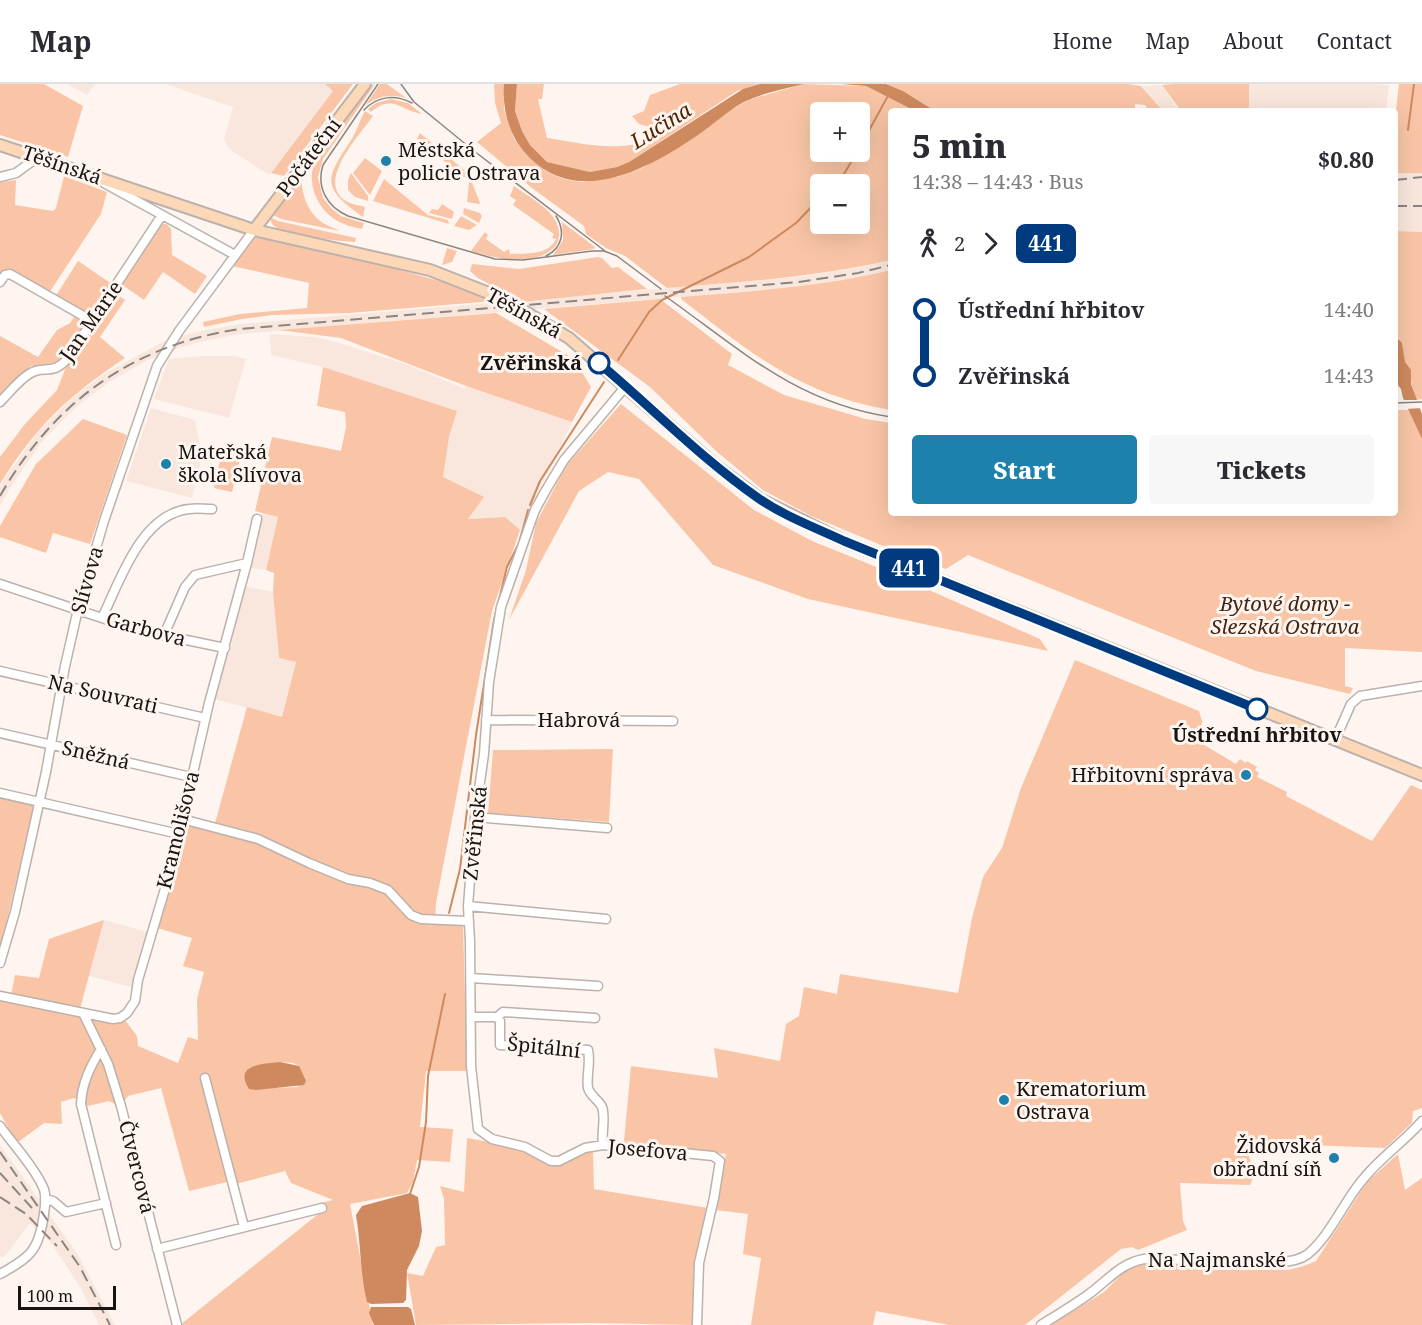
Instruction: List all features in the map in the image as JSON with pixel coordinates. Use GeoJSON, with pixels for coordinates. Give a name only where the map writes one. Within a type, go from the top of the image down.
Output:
{"type":"FeatureCollection","features":[{"type":"Feature","properties":{"kind":"main road","name":"Počáteční"},"geometry":{"type":"LineString","coordinates":[[254,230],[365,84]]}},
{"type":"Feature","properties":{"kind":"main road","name":"Těšínská"},"geometry":{"type":"LineString","coordinates":[[0,145],[254,230],[430,270],[466,282],[504,299],[569,338],[715,465],[760,499],[799,520],[855,546],[1422,775]]}},
{"type":"Feature","properties":{"kind":"street"},"geometry":{"type":"LineString","coordinates":[[0,177],[16,173],[38,157]]}},
{"type":"Feature","properties":{"kind":"street"},"geometry":{"type":"LineString","coordinates":[[94,176],[235,255]]}},
{"type":"Feature","properties":{"kind":"street","name":"Jan Marie"},"geometry":{"type":"LineString","coordinates":[[0,402],[29,374],[38,370],[54,370],[62,365],[162,215]]}},
{"type":"Feature","properties":{"kind":"street","name":"Slívova"},"geometry":{"type":"LineString","coordinates":[[0,963],[15,912],[78,609],[104,521],[157,366],[175,336],[254,230]]}},
{"type":"Feature","properties":{"kind":"street"},"geometry":{"type":"LineString","coordinates":[[0,282],[5,275],[10,274],[92,321]]}},
{"type":"Feature","properties":{"kind":"street","name":"Zvěřinská"},"geometry":{"type":"LineString","coordinates":[[471,1066],[470,941],[467,921],[475,817],[484,754],[494,645],[501,607],[535,510],[564,460],[626,386]]}},
{"type":"Feature","properties":{"kind":"street"},"geometry":{"type":"LineString","coordinates":[[102,618],[137,545],[146,533],[174,513],[187,509],[212,509]]}},
{"type":"Feature","properties":{"kind":"street","name":"Kramolišova"},"geometry":{"type":"LineString","coordinates":[[0,996],[113,1019],[120,1018],[127,1013],[135,1001],[138,980],[179,834],[205,718],[248,563],[257,519]]}},
{"type":"Feature","properties":{"kind":"street"},"geometry":{"type":"LineString","coordinates":[[164,635],[185,587],[195,575],[248,563]]}},
{"type":"Feature","properties":{"kind":"street","name":"Garbova"},"geometry":{"type":"LineString","coordinates":[[0,584],[102,618],[164,635],[225,648]]}},
{"type":"Feature","properties":{"kind":"street","name":"Na Souvrati"},"geometry":{"type":"LineString","coordinates":[[0,672],[62,684],[205,718]]}},
{"type":"Feature","properties":{"kind":"street"},"geometry":{"type":"LineString","coordinates":[[1335,740],[1351,704],[1360,696],[1422,686]]}},
{"type":"Feature","properties":{"kind":"street","name":"Habrová"},"geometry":{"type":"LineString","coordinates":[[486,720],[672,720]]}},
{"type":"Feature","properties":{"kind":"street","name":"Sněžná"},"geometry":{"type":"LineString","coordinates":[[0,733],[191,777]]}},
{"type":"Feature","properties":{"kind":"street"},"geometry":{"type":"LineString","coordinates":[[0,794],[179,834]]}},
{"type":"Feature","properties":{"kind":"street"},"geometry":{"type":"LineString","coordinates":[[475,817],[607,828]]}},
{"type":"Feature","properties":{"kind":"street"},"geometry":{"type":"LineString","coordinates":[[182,819],[258,839],[348,879],[370,883],[388,890],[411,915],[421,919],[467,921]]}},
{"type":"Feature","properties":{"kind":"street"},"geometry":{"type":"LineString","coordinates":[[468,906],[606,919]]}},
{"type":"Feature","properties":{"kind":"street"},"geometry":{"type":"LineString","coordinates":[[471,978],[598,986]]}},
{"type":"Feature","properties":{"kind":"street","name":"Čtvercová"},"geometry":{"type":"LineString","coordinates":[[83,1012],[108,1064],[121,1106],[177,1325]]}},
{"type":"Feature","properties":{"kind":"street"},"geometry":{"type":"LineString","coordinates":[[471,1017],[497,1017],[503,1012],[595,1018]]}},
{"type":"Feature","properties":{"kind":"street","name":"Špitální"},"geometry":{"type":"LineString","coordinates":[[497,1017],[500,1021],[500,1045],[588,1050],[591,1060],[588,1088],[601,1103],[604,1111],[603,1145]]}},
{"type":"Feature","properties":{"kind":"street"},"geometry":{"type":"LineString","coordinates":[[101,1049],[89,1070],[82,1091],[81,1104],[116,1245]]}},
{"type":"Feature","properties":{"kind":"street","name":"Josefova"},"geometry":{"type":"LineString","coordinates":[[471,1066],[478,1129],[492,1139],[525,1146],[551,1161],[559,1161],[585,1148],[603,1145],[713,1156],[720,1161],[720,1170],[699,1263],[697,1325]]}},
{"type":"Feature","properties":{"kind":"street"},"geometry":{"type":"LineString","coordinates":[[205,1078],[244,1227]]}},
{"type":"Feature","properties":{"kind":"street","name":"Na Najmanské"},"geometry":{"type":"LineString","coordinates":[[1041,1325],[1083,1298],[1116,1270],[1134,1261],[1144,1259],[1282,1262],[1298,1260],[1317,1244],[1373,1167],[1422,1121]]}},
{"type":"Feature","properties":{"kind":"street"},"geometry":{"type":"LineString","coordinates":[[0,1126],[39,1180],[45,1192],[44,1214],[36,1248],[0,1274]]}},
{"type":"Feature","properties":{"kind":"street"},"geometry":{"type":"LineString","coordinates":[[45,1198],[53,1201],[66,1212],[106,1203]]}},
{"type":"Feature","properties":{"kind":"street"},"geometry":{"type":"LineString","coordinates":[[157,1249],[322,1208]]}},
{"type":"Feature","properties":{"kind":"shaded area"},"geometry":{"type":"Polygon","coordinates":[[[67,84],[95,84],[87,95],[67,84]]]}},
{"type":"Feature","properties":{"kind":"shaded area"},"geometry":{"type":"Polygon","coordinates":[[[165,84],[325,84],[333,91],[269,175],[229,149],[224,139],[233,107],[165,84]]]}},
{"type":"Feature","properties":{"kind":"shaded area"},"geometry":{"type":"Polygon","coordinates":[[[504,84],[517,84],[515,111],[530,145],[547,162],[590,172],[617,167],[629,162],[743,89],[760,84],[804,84],[749,100],[659,159],[616,177],[593,181],[572,180],[551,173],[531,159],[518,143],[509,124],[504,105],[504,84]]]}},
{"type":"Feature","properties":{"kind":"shaded area"},"geometry":{"type":"Polygon","coordinates":[[[841,84],[886,84],[903,91],[930,108],[909,108],[866,86],[841,84]]]}},
{"type":"Feature","properties":{"kind":"shaded area"},"geometry":{"type":"Polygon","coordinates":[[[1249,84],[1389,85],[1386,108],[1249,108],[1249,84]]]}},
{"type":"Feature","properties":{"kind":"shaded area"},"geometry":{"type":"Polygon","coordinates":[[[1162,85],[1178,108],[1160,108],[1142,86],[1162,85]]]}},
{"type":"Feature","properties":{"kind":"shaded area"},"geometry":{"type":"Polygon","coordinates":[[[1398,173],[1422,173],[1422,232],[1398,231],[1398,173]]]}},
{"type":"Feature","properties":{"kind":"shaded area"},"geometry":{"type":"Polygon","coordinates":[[[888,261],[888,271],[800,287],[240,334],[199,342],[148,360],[109,382],[76,407],[44,439],[0,506],[0,486],[5,478],[37,433],[70,400],[104,374],[144,352],[165,341],[196,332],[239,324],[799,277],[888,261]]]}},
{"type":"Feature","properties":{"kind":"shaded area"},"geometry":{"type":"Polygon","coordinates":[[[270,334],[316,337],[340,343],[408,365],[465,389],[466,386],[572,422],[520,530],[505,517],[468,519],[442,477],[449,437],[457,411],[323,367],[271,355],[270,334]]]}},
{"type":"Feature","properties":{"kind":"shaded area"},"geometry":{"type":"Polygon","coordinates":[[[1398,338],[1402,343],[1405,362],[1411,370],[1411,384],[1422,414],[1422,439],[1403,398],[1398,386],[1398,338]]]}},
{"type":"Feature","properties":{"kind":"shaded area"},"geometry":{"type":"Polygon","coordinates":[[[234,356],[246,359],[229,418],[154,399],[169,359],[234,356]]]}},
{"type":"Feature","properties":{"kind":"shaded area","name":"Mateřská škola Slívova"},"geometry":{"type":"Polygon","coordinates":[[[151,408],[195,420],[200,447],[205,445],[192,498],[126,481],[151,408]]]}},
{"type":"Feature","properties":{"kind":"shaded area"},"geometry":{"type":"Polygon","coordinates":[[[261,513],[278,517],[266,570],[249,568],[261,513]]]}},
{"type":"Feature","properties":{"kind":"shaded area"},"geometry":{"type":"Polygon","coordinates":[[[243,586],[273,592],[279,658],[296,661],[282,717],[214,699],[226,652],[230,652],[243,586]]]}},
{"type":"Feature","properties":{"kind":"shaded area"},"geometry":{"type":"Polygon","coordinates":[[[104,920],[149,932],[135,988],[89,976],[104,920]]]}},
{"type":"Feature","properties":{"kind":"shaded area"},"geometry":{"type":"Polygon","coordinates":[[[280,1062],[299,1066],[306,1081],[304,1085],[249,1089],[245,1081],[247,1070],[259,1065],[280,1062]]]}},
{"type":"Feature","properties":{"kind":"shaded area"},"geometry":{"type":"Polygon","coordinates":[[[0,1145],[77,1253],[115,1325],[99,1325],[80,1287],[51,1243],[30,1223],[5,1256],[0,1257],[0,1145]]]}},
{"type":"Feature","properties":{"kind":"shaded area"},"geometry":{"type":"Polygon","coordinates":[[[410,1193],[418,1197],[422,1231],[419,1246],[407,1270],[406,1300],[403,1303],[371,1304],[367,1302],[365,1291],[356,1215],[362,1206],[410,1193]]]}},
{"type":"Feature","properties":{"kind":"shaded area"},"geometry":{"type":"Polygon","coordinates":[[[371,1307],[408,1307],[411,1309],[415,1325],[374,1325],[369,1313],[371,1307]]]}},
{"type":"Feature","properties":{"kind":"green space"},"geometry":{"type":"Polygon","coordinates":[[[0,84],[44,84],[83,106],[68,157],[0,135],[0,84]]]}},
{"type":"Feature","properties":{"kind":"green space"},"geometry":{"type":"Polygon","coordinates":[[[325,84],[353,84],[284,176],[271,173],[333,91],[325,84]]]}},
{"type":"Feature","properties":{"kind":"green space"},"geometry":{"type":"Polygon","coordinates":[[[375,84],[323,159],[318,177],[323,198],[332,209],[341,216],[364,223],[362,229],[339,222],[322,207],[314,191],[312,173],[318,155],[329,137],[368,87],[375,84]]]}},
{"type":"Feature","properties":{"kind":"green space"},"geometry":{"type":"Polygon","coordinates":[[[380,84],[387,84],[406,98],[384,97],[365,106],[380,84]]]}},
{"type":"Feature","properties":{"kind":"green space"},"geometry":{"type":"Polygon","coordinates":[[[494,84],[504,84],[504,109],[514,138],[544,170],[563,179],[582,182],[617,177],[642,168],[698,135],[718,118],[741,104],[804,84],[866,86],[909,108],[888,108],[888,261],[808,275],[667,288],[625,256],[606,248],[586,234],[584,226],[532,188],[477,142],[501,123],[495,103],[494,84]]]}},
{"type":"Feature","properties":{"kind":"green space"},"geometry":{"type":"Polygon","coordinates":[[[517,84],[544,84],[542,99],[538,99],[547,138],[589,145],[622,146],[647,138],[653,128],[639,124],[632,116],[644,111],[650,95],[680,84],[760,84],[737,91],[629,162],[617,167],[590,172],[547,162],[530,145],[515,111],[517,84]]]}},
{"type":"Feature","properties":{"kind":"green space"},"geometry":{"type":"Polygon","coordinates":[[[886,84],[1128,84],[1141,86],[1160,108],[1147,108],[1145,105],[1135,104],[1135,108],[930,108],[903,91],[886,84]]]}},
{"type":"Feature","properties":{"kind":"green space"},"geometry":{"type":"Polygon","coordinates":[[[1249,84],[1249,108],[1179,108],[1162,85],[1249,84]]]}},
{"type":"Feature","properties":{"kind":"green space"},"geometry":{"type":"Polygon","coordinates":[[[1399,84],[1422,84],[1422,173],[1398,173],[1396,108],[1399,84]]]}},
{"type":"Feature","properties":{"kind":"green space"},"geometry":{"type":"Polygon","coordinates":[[[391,99],[408,103],[422,114],[391,104],[385,104],[371,112],[368,109],[376,103],[391,99]]]}},
{"type":"Feature","properties":{"kind":"green space"},"geometry":{"type":"Polygon","coordinates":[[[365,111],[373,116],[351,145],[338,169],[335,180],[337,190],[343,199],[365,207],[363,217],[339,197],[331,180],[337,162],[353,137],[365,111]]]}},
{"type":"Feature","properties":{"kind":"green space"},"geometry":{"type":"Polygon","coordinates":[[[420,133],[463,169],[468,176],[464,177],[417,139],[420,133]]]}},
{"type":"Feature","properties":{"kind":"green space"},"geometry":{"type":"Polygon","coordinates":[[[365,158],[382,171],[370,195],[353,173],[365,158]]]}},
{"type":"Feature","properties":{"kind":"green space"},"geometry":{"type":"Polygon","coordinates":[[[351,173],[368,196],[368,201],[355,197],[348,190],[351,173]]]}},
{"type":"Feature","properties":{"kind":"green space"},"geometry":{"type":"Polygon","coordinates":[[[64,176],[107,192],[101,214],[49,293],[20,276],[0,276],[0,182],[16,180],[15,205],[53,211],[56,208],[64,176]]]}},
{"type":"Feature","properties":{"kind":"green space"},"geometry":{"type":"Polygon","coordinates":[[[301,176],[304,196],[313,214],[323,223],[340,231],[281,219],[271,214],[301,176]]]}},
{"type":"Feature","properties":{"kind":"green space"},"geometry":{"type":"Polygon","coordinates":[[[384,179],[428,215],[448,220],[449,224],[373,201],[384,179]]]}},
{"type":"Feature","properties":{"kind":"green space"},"geometry":{"type":"Polygon","coordinates":[[[471,180],[480,203],[479,204],[467,202],[471,180]]]}},
{"type":"Feature","properties":{"kind":"green space"},"geometry":{"type":"Polygon","coordinates":[[[514,186],[539,203],[553,217],[558,225],[557,244],[549,252],[539,256],[517,260],[492,257],[471,251],[485,232],[488,235],[486,239],[504,252],[509,249],[510,254],[542,251],[556,239],[552,238],[554,234],[513,205],[516,200],[510,196],[514,186]]]}},
{"type":"Feature","properties":{"kind":"green space"},"geometry":{"type":"Polygon","coordinates":[[[442,204],[454,212],[452,219],[429,213],[432,209],[438,210],[442,204]]]}},
{"type":"Feature","properties":{"kind":"green space"},"geometry":{"type":"Polygon","coordinates":[[[464,208],[480,213],[482,216],[479,223],[463,214],[464,208]]]}},
{"type":"Feature","properties":{"kind":"green space"},"geometry":{"type":"Polygon","coordinates":[[[461,216],[477,225],[469,230],[454,226],[461,216]]]}},
{"type":"Feature","properties":{"kind":"green space"},"geometry":{"type":"Polygon","coordinates":[[[270,217],[278,221],[356,238],[355,242],[289,233],[274,226],[270,217]]]}},
{"type":"Feature","properties":{"kind":"green space"},"geometry":{"type":"Polygon","coordinates":[[[562,222],[595,247],[594,249],[553,255],[563,240],[562,222]]]}},
{"type":"Feature","properties":{"kind":"green space"},"geometry":{"type":"Polygon","coordinates":[[[160,224],[167,224],[171,229],[172,255],[207,276],[195,294],[163,272],[144,300],[121,284],[160,224]]]}},
{"type":"Feature","properties":{"kind":"green space"},"geometry":{"type":"Polygon","coordinates":[[[1398,231],[1422,232],[1422,399],[1416,400],[1402,344],[1398,338],[1398,231]]]}},
{"type":"Feature","properties":{"kind":"green space"},"geometry":{"type":"Polygon","coordinates":[[[254,238],[364,260],[450,284],[493,301],[349,313],[272,315],[204,327],[203,322],[240,314],[307,308],[309,283],[232,266],[254,238]]]}},
{"type":"Feature","properties":{"kind":"green space"},"geometry":{"type":"Polygon","coordinates":[[[447,248],[457,251],[452,262],[442,265],[447,248]]]}},
{"type":"Feature","properties":{"kind":"green space"},"geometry":{"type":"Polygon","coordinates":[[[598,257],[612,268],[618,267],[647,289],[521,302],[478,278],[470,271],[472,264],[519,269],[598,257]]]}},
{"type":"Feature","properties":{"kind":"green space"},"geometry":{"type":"Polygon","coordinates":[[[78,261],[112,284],[90,317],[55,297],[78,261]]]}},
{"type":"Feature","properties":{"kind":"green space"},"geometry":{"type":"Polygon","coordinates":[[[888,271],[888,409],[859,403],[803,383],[754,354],[681,299],[681,297],[813,284],[888,271]]]}},
{"type":"Feature","properties":{"kind":"green space"},"geometry":{"type":"Polygon","coordinates":[[[115,293],[125,300],[100,337],[125,358],[70,399],[40,429],[13,463],[0,484],[0,457],[25,424],[57,390],[66,367],[115,293]]]}},
{"type":"Feature","properties":{"kind":"green space","name":"Bytové domy - Slezská Ostrava"},"geometry":{"type":"Polygon","coordinates":[[[660,299],[732,354],[728,365],[784,395],[866,419],[888,423],[888,516],[1398,516],[1398,410],[1409,410],[1422,439],[1422,652],[1345,648],[1345,686],[1353,688],[1350,694],[1256,671],[968,555],[946,569],[905,555],[811,516],[763,490],[716,451],[650,387],[544,309],[660,299]]]}},
{"type":"Feature","properties":{"kind":"green space"},"geometry":{"type":"Polygon","coordinates":[[[496,313],[574,359],[591,387],[572,422],[466,386],[341,338],[279,330],[496,313]]]}},
{"type":"Feature","properties":{"kind":"green space"},"geometry":{"type":"Polygon","coordinates":[[[76,314],[88,323],[59,363],[51,366],[31,366],[0,395],[0,336],[38,357],[57,330],[70,323],[76,314]]]}},
{"type":"Feature","properties":{"kind":"green space"},"geometry":{"type":"Polygon","coordinates":[[[323,367],[457,411],[449,437],[443,477],[484,497],[468,519],[505,517],[520,530],[492,611],[436,903],[435,924],[463,925],[467,1071],[426,1071],[420,1127],[453,1129],[450,1162],[417,1160],[413,1182],[407,1193],[350,1204],[373,1325],[180,1325],[322,1211],[320,1203],[333,1200],[291,1183],[285,1171],[236,1184],[227,1182],[189,1191],[161,1088],[128,1096],[124,1102],[115,1104],[109,1101],[88,1106],[74,1098],[61,1102],[62,1124],[44,1123],[17,1143],[0,1113],[0,1001],[116,1023],[125,1020],[137,1036],[138,1046],[178,1063],[188,1037],[198,1040],[197,999],[204,972],[183,966],[192,938],[157,928],[186,824],[255,842],[388,893],[394,901],[392,887],[334,871],[259,836],[215,823],[247,707],[282,717],[296,662],[279,658],[273,592],[274,573],[266,570],[278,517],[255,511],[272,437],[341,451],[346,427],[345,412],[317,406],[323,367]],[[280,1062],[248,1068],[273,1088],[298,1087],[299,1066],[280,1062]]]}},
{"type":"Feature","properties":{"kind":"green space"},"geometry":{"type":"Polygon","coordinates":[[[621,404],[754,510],[812,541],[1040,639],[1048,651],[808,599],[713,565],[639,479],[608,472],[579,491],[509,620],[526,570],[536,523],[566,466],[621,404]]]}},
{"type":"Feature","properties":{"kind":"green space"},"geometry":{"type":"Polygon","coordinates":[[[83,419],[127,435],[90,544],[53,533],[46,553],[0,537],[0,526],[36,464],[83,419]]]}},
{"type":"Feature","properties":{"kind":"green space"},"geometry":{"type":"Polygon","coordinates":[[[222,451],[241,455],[232,492],[214,488],[222,451]]]}},
{"type":"Feature","properties":{"kind":"green space","name":"Ústřední hřbitov"},"geometry":{"type":"Polygon","coordinates":[[[1075,660],[1199,711],[1202,721],[1201,743],[1236,764],[1240,759],[1246,763],[1247,761],[1257,767],[1255,770],[1259,773],[1257,777],[1287,792],[1286,796],[1372,841],[1411,785],[1422,790],[1422,1108],[1413,1111],[1412,1123],[1385,1148],[1258,1143],[1249,1156],[1255,1173],[1250,1185],[1180,1183],[1183,1221],[1187,1230],[1138,1250],[1132,1247],[1121,1249],[1025,1325],[949,1325],[876,1311],[873,1325],[751,1325],[761,1258],[743,1254],[748,1214],[715,1210],[726,1154],[624,1141],[631,1066],[718,1078],[714,1048],[780,1061],[786,1024],[799,1016],[804,987],[837,994],[840,974],[958,993],[972,918],[983,877],[1002,848],[1021,788],[1075,660]]]}},
{"type":"Feature","properties":{"kind":"green space"},"geometry":{"type":"Polygon","coordinates":[[[613,749],[609,822],[488,813],[493,750],[613,749]]]}},
{"type":"Feature","properties":{"kind":"green space"},"geometry":{"type":"Polygon","coordinates":[[[0,797],[34,805],[1,946],[0,946],[0,797]]]}},
{"type":"Feature","properties":{"kind":"green space"},"geometry":{"type":"Polygon","coordinates":[[[104,920],[80,1009],[11,995],[15,975],[39,978],[49,939],[104,920]]]}},
{"type":"Feature","properties":{"kind":"green space"},"geometry":{"type":"Polygon","coordinates":[[[467,1138],[523,1148],[554,1164],[593,1151],[594,1189],[708,1208],[693,1274],[697,1290],[693,1325],[592,1323],[416,1325],[407,1273],[423,1276],[436,1247],[445,1245],[444,1199],[440,1186],[464,1192],[467,1138]]]}},
{"type":"Feature","properties":{"kind":"green space"},"geometry":{"type":"Polygon","coordinates":[[[1398,1154],[1405,1190],[1422,1178],[1422,1325],[1051,1325],[1104,1292],[1125,1271],[1143,1263],[1288,1270],[1316,1261],[1367,1182],[1398,1154]]]}},
{"type":"Feature","properties":{"kind":"pier"},"geometry":{"type":"Polygon","coordinates":[[[1401,400],[1419,400],[1422,408],[1405,409],[1401,400]]]}},
{"type":"Feature","properties":{"kind":"waterway"},"geometry":{"type":"LineString","coordinates":[[1408,130],[1414,84]]}},
{"type":"Feature","properties":{"kind":"waterway"},"geometry":{"type":"LineString","coordinates":[[870,129],[889,94]]}},
{"type":"Feature","properties":{"kind":"waterway"},"geometry":{"type":"LineString","coordinates":[[844,174],[851,162]]}},
{"type":"Feature","properties":{"kind":"waterway"},"geometry":{"type":"LineString","coordinates":[[618,360],[649,312],[662,300],[749,257],[796,223],[810,208]]}},
{"type":"Feature","properties":{"kind":"waterway"},"geometry":{"type":"LineString","coordinates":[[530,505],[540,481],[604,382]]}},
{"type":"Feature","properties":{"kind":"waterway"},"geometry":{"type":"LineString","coordinates":[[449,913],[460,869],[476,735],[494,620],[507,567],[519,543],[528,510]]}},
{"type":"Feature","properties":{"kind":"waterway"},"geometry":{"type":"LineString","coordinates":[[410,1194],[419,1167],[426,1122],[428,1076],[445,994]]}},
{"type":"Feature","properties":{"kind":"tram line"},"geometry":{"type":"LineString","coordinates":[[378,84],[323,165],[322,188],[334,207],[348,216],[495,259],[523,260],[604,251],[617,256],[661,289]]}},
{"type":"Feature","properties":{"kind":"tram line"},"geometry":{"type":"LineString","coordinates":[[401,84],[414,102],[605,251]]}},
{"type":"Feature","properties":{"kind":"tram line"},"geometry":{"type":"LineString","coordinates":[[364,110],[369,105],[386,98],[399,98],[412,103]]}},
{"type":"Feature","properties":{"kind":"tram line"},"geometry":{"type":"LineString","coordinates":[[546,256],[556,249],[561,239],[561,228],[556,216]]}},
{"type":"Feature","properties":{"kind":"tram line"},"geometry":{"type":"LineString","coordinates":[[665,296],[744,354],[798,387],[826,400],[888,416]]}},
{"type":"Feature","properties":{"kind":"tram line"},"geometry":{"type":"LineString","coordinates":[[1398,403],[1422,402]]}},
{"type":"Feature","properties":{"kind":"railway"},"geometry":{"type":"LineString","coordinates":[[1398,180],[1422,177]]}},
{"type":"Feature","properties":{"kind":"railway"},"geometry":{"type":"LineString","coordinates":[[1398,206],[1422,206]]}},
{"type":"Feature","properties":{"kind":"railway"},"geometry":{"type":"LineString","coordinates":[[0,496],[21,462],[45,432],[71,406],[100,383],[131,364],[201,337],[240,329],[799,282],[888,266]]}},
{"type":"Feature","properties":{"kind":"railway"},"geometry":{"type":"LineString","coordinates":[[0,1152],[80,1267],[110,1325]]}},
{"type":"Feature","properties":{"kind":"railway"},"geometry":{"type":"LineString","coordinates":[[0,1173],[32,1208]]}},
{"type":"Feature","properties":{"kind":"railway"},"geometry":{"type":"LineString","coordinates":[[0,1197],[26,1214],[57,1246]]}},
{"type":"Feature","properties":{"kind":"bus line","name":"441"},"geometry":{"type":"LineString","coordinates":[[599,363],[715,465],[760,499],[799,520],[844,541],[1257,709]]}},
{"type":"Feature","properties":{"kind":"place","name":"Městská policie Ostrava"},"geometry":{"type":"Point","coordinates":[386,161]}},
{"type":"Feature","properties":{"kind":"place","name":"Zvěřinská"},"geometry":{"type":"Point","coordinates":[599,363]}},
{"type":"Feature","properties":{"kind":"place","name":"Mateřská škola Slívova"},"geometry":{"type":"Point","coordinates":[166,464]}},
{"type":"Feature","properties":{"kind":"place","name":"Ústřední hřbitov"},"geometry":{"type":"Point","coordinates":[1257,709]}},
{"type":"Feature","properties":{"kind":"place","name":"Hřbitovní správa"},"geometry":{"type":"Point","coordinates":[1246,775]}},
{"type":"Feature","properties":{"kind":"place","name":"Krematorium Ostrava"},"geometry":{"type":"Point","coordinates":[1004,1100]}},
{"type":"Feature","properties":{"kind":"place","name":"Židovská obřadní síň"},"geometry":{"type":"Point","coordinates":[1334,1158]}},
{"type":"Feature","properties":{"kind":"water label","name":"Lučina"},"geometry":{"type":"Point","coordinates":[661,126]}}]}
